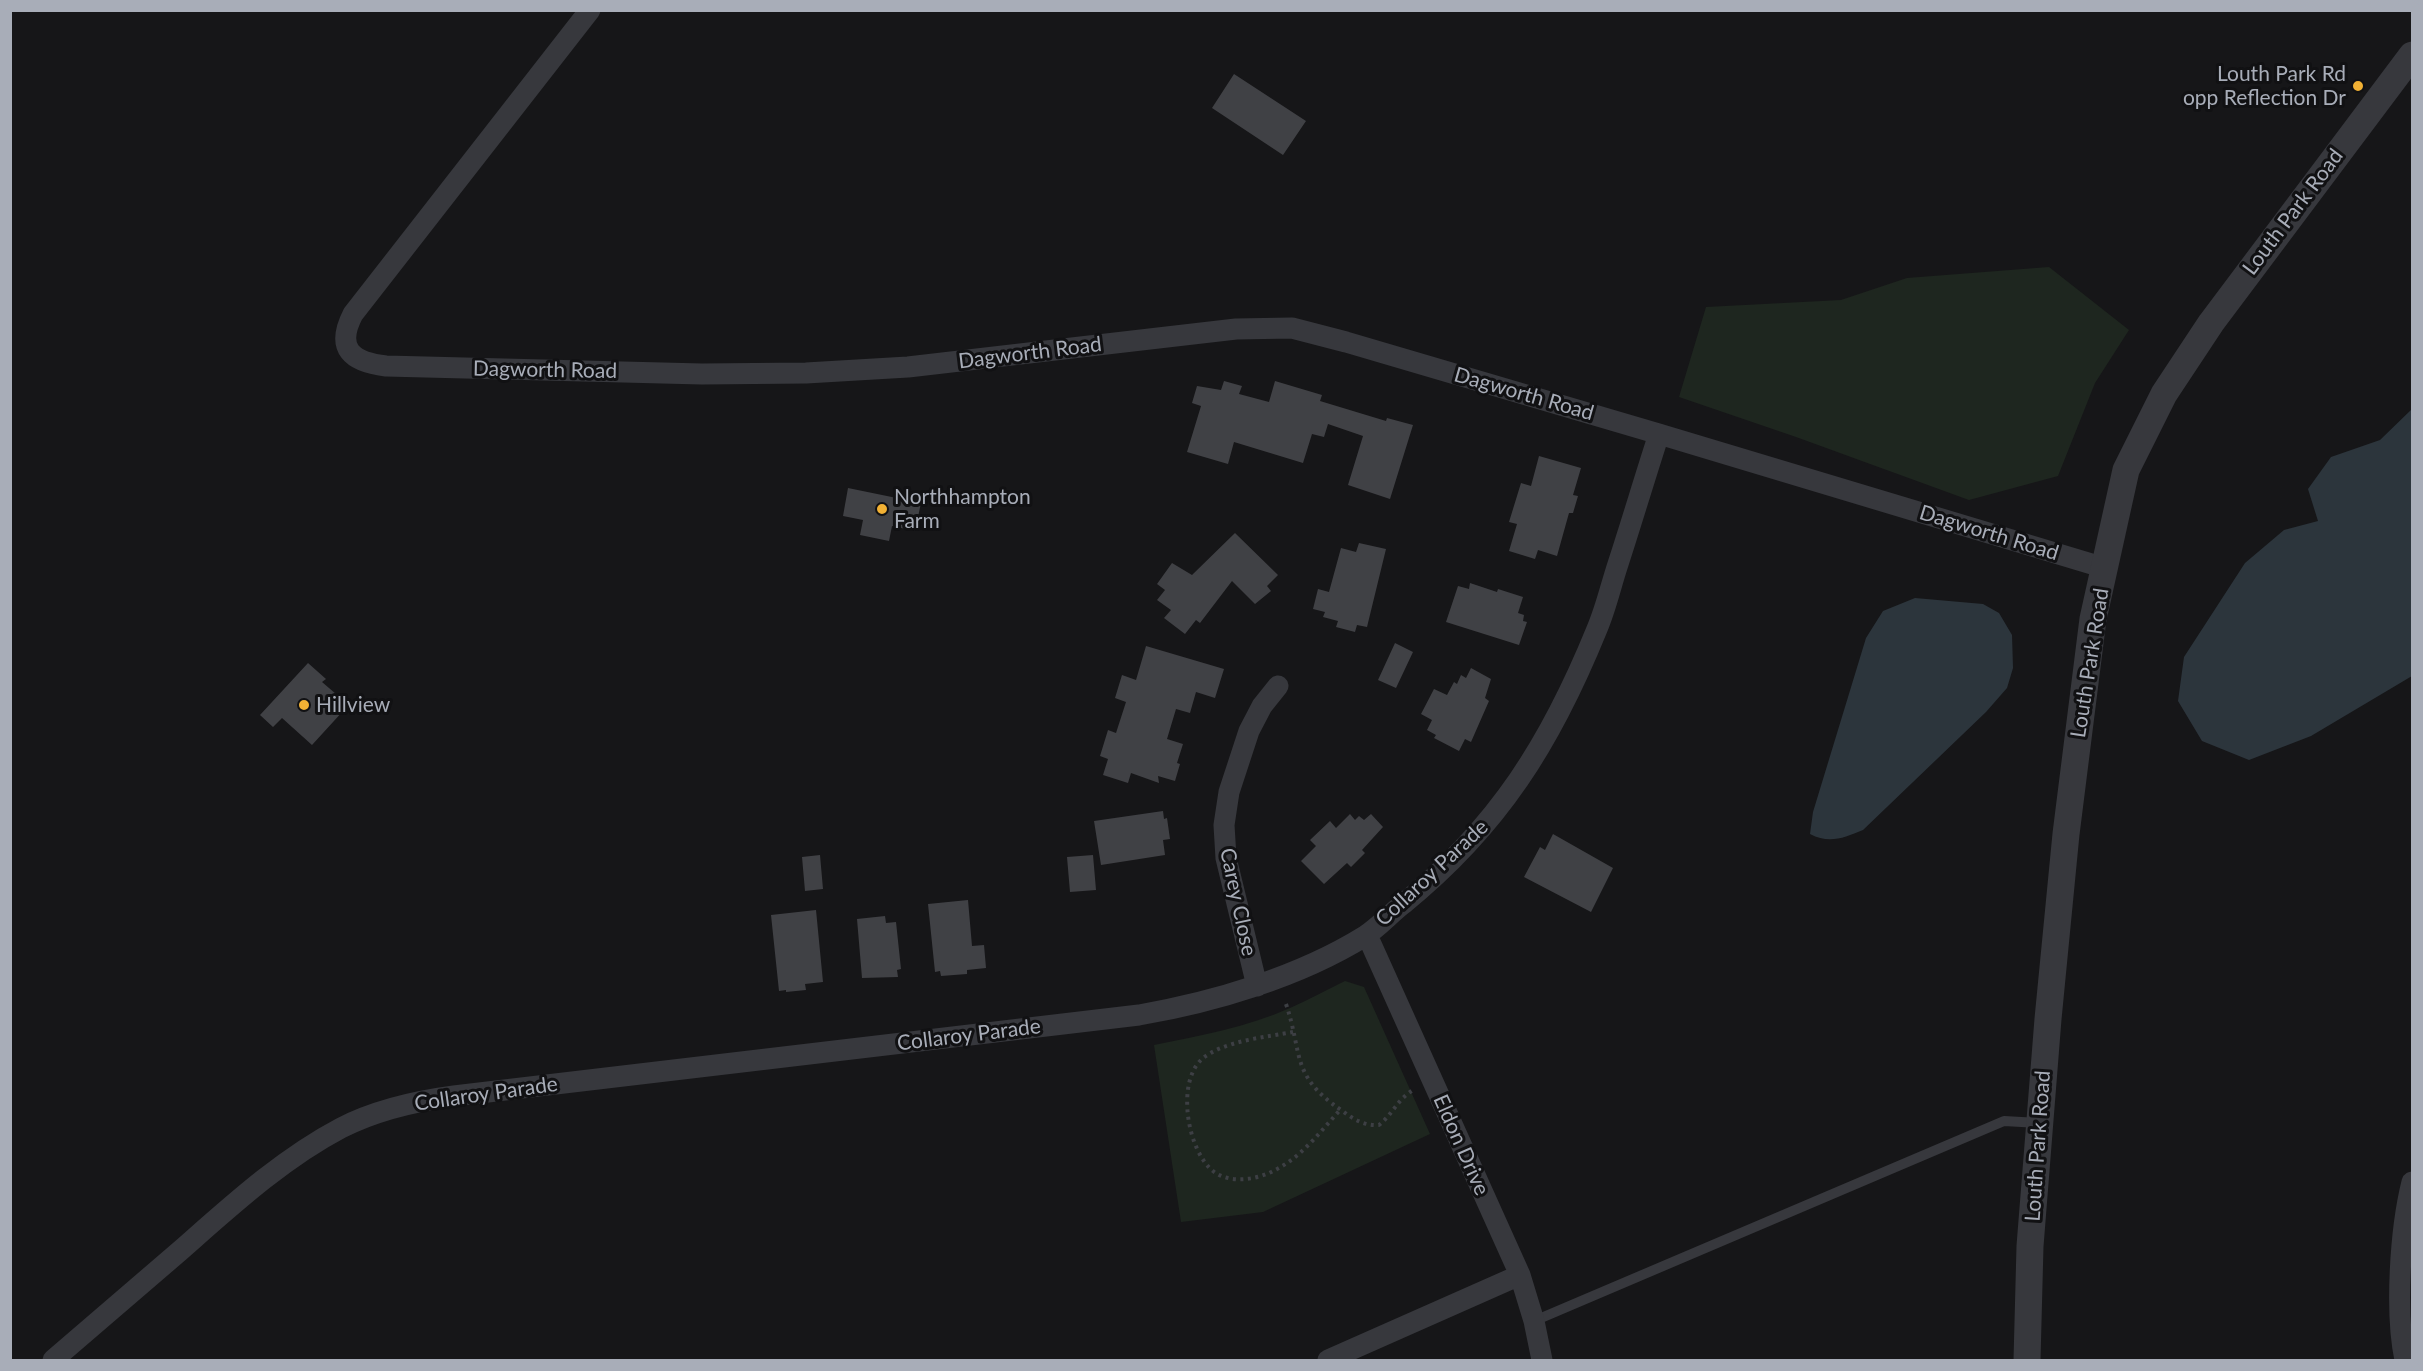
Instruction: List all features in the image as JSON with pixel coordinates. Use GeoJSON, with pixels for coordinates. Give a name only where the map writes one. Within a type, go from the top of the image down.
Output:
{"type":"FeatureCollection","features":[{"type":"Feature","properties":{"kind":"street","name":"Dagworth Road"},"geometry":{"type":"LineString","coordinates":[[590,10],[353,314],[345,334],[345,344],[351,354],[360,360],[386,366],[684,373],[806,373],[908,367],[1226,330],[1292,328],[1659,434],[2105,568]]}},
{"type":"Feature","properties":{"kind":"street","name":"Louth Park Road"},"geometry":{"type":"LineString","coordinates":[[2027,1360],[2030,1246],[2039,1123],[2066,834],[2093,619],[2126,470],[2164,393],[2250,270],[2411,60]]}},
{"type":"Feature","properties":{"kind":"street","name":"Collaroy Parade"},"geometry":{"type":"LineString","coordinates":[[53,1360],[225,1211],[288,1162],[341,1128],[379,1112],[420,1101],[454,1096],[1139,1015],[1198,1003],[1257,986],[1337,951],[1367,935],[1429,882],[1484,827],[1530,765],[1550,732],[1598,628],[1659,434]]}},
{"type":"Feature","properties":{"kind":"street","name":"Carey Close"},"geometry":{"type":"LineString","coordinates":[[1257,986],[1226,858],[1224,825],[1228,792],[1249,731],[1262,706],[1278,686]]}},
{"type":"Feature","properties":{"kind":"street","name":"Eldon Drive"},"geometry":{"type":"LineString","coordinates":[[1367,935],[1520,1275],[1534,1321],[1542,1360]]}},
{"type":"Feature","properties":{"kind":"street"},"geometry":{"type":"LineString","coordinates":[[2405,1360],[2401,1338],[2400,1307],[2403,1249],[2412,1182]]}},
{"type":"Feature","properties":{"kind":"street"},"geometry":{"type":"LineString","coordinates":[[1328,1360],[1520,1275]]}},
{"type":"Feature","properties":{"kind":"lane"},"geometry":{"type":"LineString","coordinates":[[1534,1321],[2004,1121],[2039,1123]]}},
{"type":"Feature","properties":{"kind":"path"},"geometry":{"type":"LineString","coordinates":[[1286,1004],[1301,1066],[1326,1100],[1340,1110],[1362,1123],[1379,1125],[1398,1100],[1415,1089]]}},
{"type":"Feature","properties":{"kind":"path"},"geometry":{"type":"LineString","coordinates":[[1293,1032],[1224,1047],[1211,1052],[1194,1068],[1189,1080],[1187,1098],[1189,1122],[1195,1145],[1203,1161],[1213,1172],[1226,1178],[1253,1178],[1271,1173],[1300,1153],[1340,1110]]}},
{"type":"Feature","properties":{"kind":"shaded area"},"geometry":{"type":"Polygon","coordinates":[[[2049,267],[2129,330],[2095,383],[2058,476],[1969,500],[1679,397],[1706,307],[1841,300],[1907,278],[2049,267]]]}},
{"type":"Feature","properties":{"kind":"shaded area"},"geometry":{"type":"Polygon","coordinates":[[[2412,409],[2412,676],[2311,736],[2249,760],[2202,741],[2178,701],[2184,657],[2245,563],[2284,530],[2318,521],[2308,489],[2331,457],[2380,440],[2412,409]]]}},
{"type":"Feature","properties":{"kind":"shaded area"},"geometry":{"type":"Polygon","coordinates":[[[1915,598],[1983,604],[1999,613],[2012,635],[2013,668],[2007,688],[1986,712],[1863,830],[1836,839],[1817,837],[1810,834],[1813,812],[1866,638],[1883,611],[1915,598]]]}},
{"type":"Feature","properties":{"kind":"shaded area"},"geometry":{"type":"Polygon","coordinates":[[[1345,981],[1364,987],[1430,1134],[1263,1212],[1181,1222],[1154,1045],[1257,1021],[1290,1008],[1345,981]]]}},
{"type":"Feature","properties":{"kind":"building"},"geometry":{"type":"Polygon","coordinates":[[[1234,74],[1306,121],[1283,155],[1212,108],[1234,74]]]}},
{"type":"Feature","properties":{"kind":"building"},"geometry":{"type":"Polygon","coordinates":[[[1224,381],[1242,386],[1239,394],[1269,402],[1275,381],[1322,395],[1320,401],[1386,421],[1387,418],[1413,425],[1390,499],[1348,485],[1363,436],[1328,424],[1324,437],[1312,434],[1303,463],[1234,442],[1228,464],[1187,452],[1201,406],[1192,403],[1197,386],[1221,390],[1224,381]]]}},
{"type":"Feature","properties":{"kind":"building"},"geometry":{"type":"Polygon","coordinates":[[[1539,456],[1581,468],[1573,495],[1578,496],[1573,513],[1569,513],[1557,556],[1538,550],[1535,559],[1509,551],[1517,524],[1509,522],[1521,483],[1531,486],[1539,456]]]}},
{"type":"Feature","properties":{"kind":"building","name":"Northhampton Farm"},"geometry":{"type":"Polygon","coordinates":[[[848,488],[921,503],[915,531],[892,526],[889,541],[860,535],[863,520],[843,516],[848,488]]]}},
{"type":"Feature","properties":{"kind":"building"},"geometry":{"type":"Polygon","coordinates":[[[1235,533],[1278,575],[1267,586],[1271,591],[1255,604],[1232,581],[1200,623],[1196,620],[1185,634],[1164,618],[1171,610],[1157,600],[1165,590],[1157,584],[1172,563],[1192,575],[1235,533]]]}},
{"type":"Feature","properties":{"kind":"building"},"geometry":{"type":"Polygon","coordinates":[[[1359,543],[1386,549],[1367,627],[1357,625],[1355,632],[1336,627],[1338,621],[1323,617],[1325,612],[1313,609],[1318,589],[1329,592],[1341,548],[1356,552],[1359,543]]]}},
{"type":"Feature","properties":{"kind":"building"},"geometry":{"type":"Polygon","coordinates":[[[1470,583],[1497,592],[1498,589],[1523,597],[1518,613],[1524,615],[1523,621],[1527,622],[1519,645],[1446,622],[1458,586],[1469,589],[1470,583]]]}},
{"type":"Feature","properties":{"kind":"building"},"geometry":{"type":"Polygon","coordinates":[[[1395,643],[1413,652],[1396,688],[1378,680],[1395,643]]]}},
{"type":"Feature","properties":{"kind":"building"},"geometry":{"type":"Polygon","coordinates":[[[1146,646],[1224,669],[1215,698],[1196,692],[1190,713],[1176,709],[1167,739],[1183,744],[1177,763],[1180,764],[1175,781],[1158,776],[1159,783],[1131,773],[1128,783],[1103,775],[1108,759],[1100,756],[1108,730],[1116,733],[1126,702],[1115,698],[1122,675],[1136,680],[1146,646]]]}},
{"type":"Feature","properties":{"kind":"building","name":"Hillview"},"geometry":{"type":"Polygon","coordinates":[[[308,663],[326,679],[322,682],[336,694],[331,699],[344,710],[312,745],[282,718],[273,727],[260,715],[308,663]]]}},
{"type":"Feature","properties":{"kind":"building"},"geometry":{"type":"Polygon","coordinates":[[[1471,668],[1491,679],[1485,698],[1489,701],[1471,742],[1465,739],[1459,751],[1434,738],[1436,735],[1427,730],[1432,720],[1421,714],[1434,689],[1447,695],[1454,682],[1457,684],[1461,675],[1466,678],[1471,668]]]}},
{"type":"Feature","properties":{"kind":"building"},"geometry":{"type":"Polygon","coordinates":[[[1163,811],[1164,819],[1167,818],[1170,839],[1163,840],[1165,855],[1101,865],[1094,821],[1163,811]]]}},
{"type":"Feature","properties":{"kind":"building"},"geometry":{"type":"Polygon","coordinates":[[[1350,814],[1355,820],[1359,816],[1364,820],[1371,814],[1383,827],[1362,850],[1365,853],[1351,867],[1347,863],[1324,884],[1301,861],[1316,846],[1310,840],[1330,821],[1336,828],[1350,814]]]}},
{"type":"Feature","properties":{"kind":"building"},"geometry":{"type":"Polygon","coordinates":[[[1553,834],[1613,868],[1591,912],[1524,877],[1540,847],[1545,850],[1553,834]]]}},
{"type":"Feature","properties":{"kind":"building"},"geometry":{"type":"Polygon","coordinates":[[[820,855],[823,889],[805,891],[802,857],[820,855]]]}},
{"type":"Feature","properties":{"kind":"building"},"geometry":{"type":"Polygon","coordinates":[[[1093,855],[1096,890],[1070,892],[1067,857],[1093,855]]]}},
{"type":"Feature","properties":{"kind":"building"},"geometry":{"type":"Polygon","coordinates":[[[968,900],[972,946],[984,945],[986,968],[967,970],[967,974],[941,976],[940,971],[935,972],[928,904],[968,900]]]}},
{"type":"Feature","properties":{"kind":"building"},"geometry":{"type":"Polygon","coordinates":[[[816,910],[823,982],[805,984],[806,990],[779,991],[771,915],[816,910]]]}},
{"type":"Feature","properties":{"kind":"building"},"geometry":{"type":"Polygon","coordinates":[[[885,916],[886,923],[896,922],[901,969],[897,970],[898,977],[862,978],[857,919],[885,916]]]}},
{"type":"Feature","properties":{"kind":"place","name":"Louth Park Rd opp Reflection Dr"},"geometry":{"type":"Point","coordinates":[2358,86]}},
{"type":"Feature","properties":{"kind":"place","name":"Northhampton Farm"},"geometry":{"type":"Point","coordinates":[882,509]}},
{"type":"Feature","properties":{"kind":"place","name":"Hillview"},"geometry":{"type":"Point","coordinates":[304,705]}}]}
